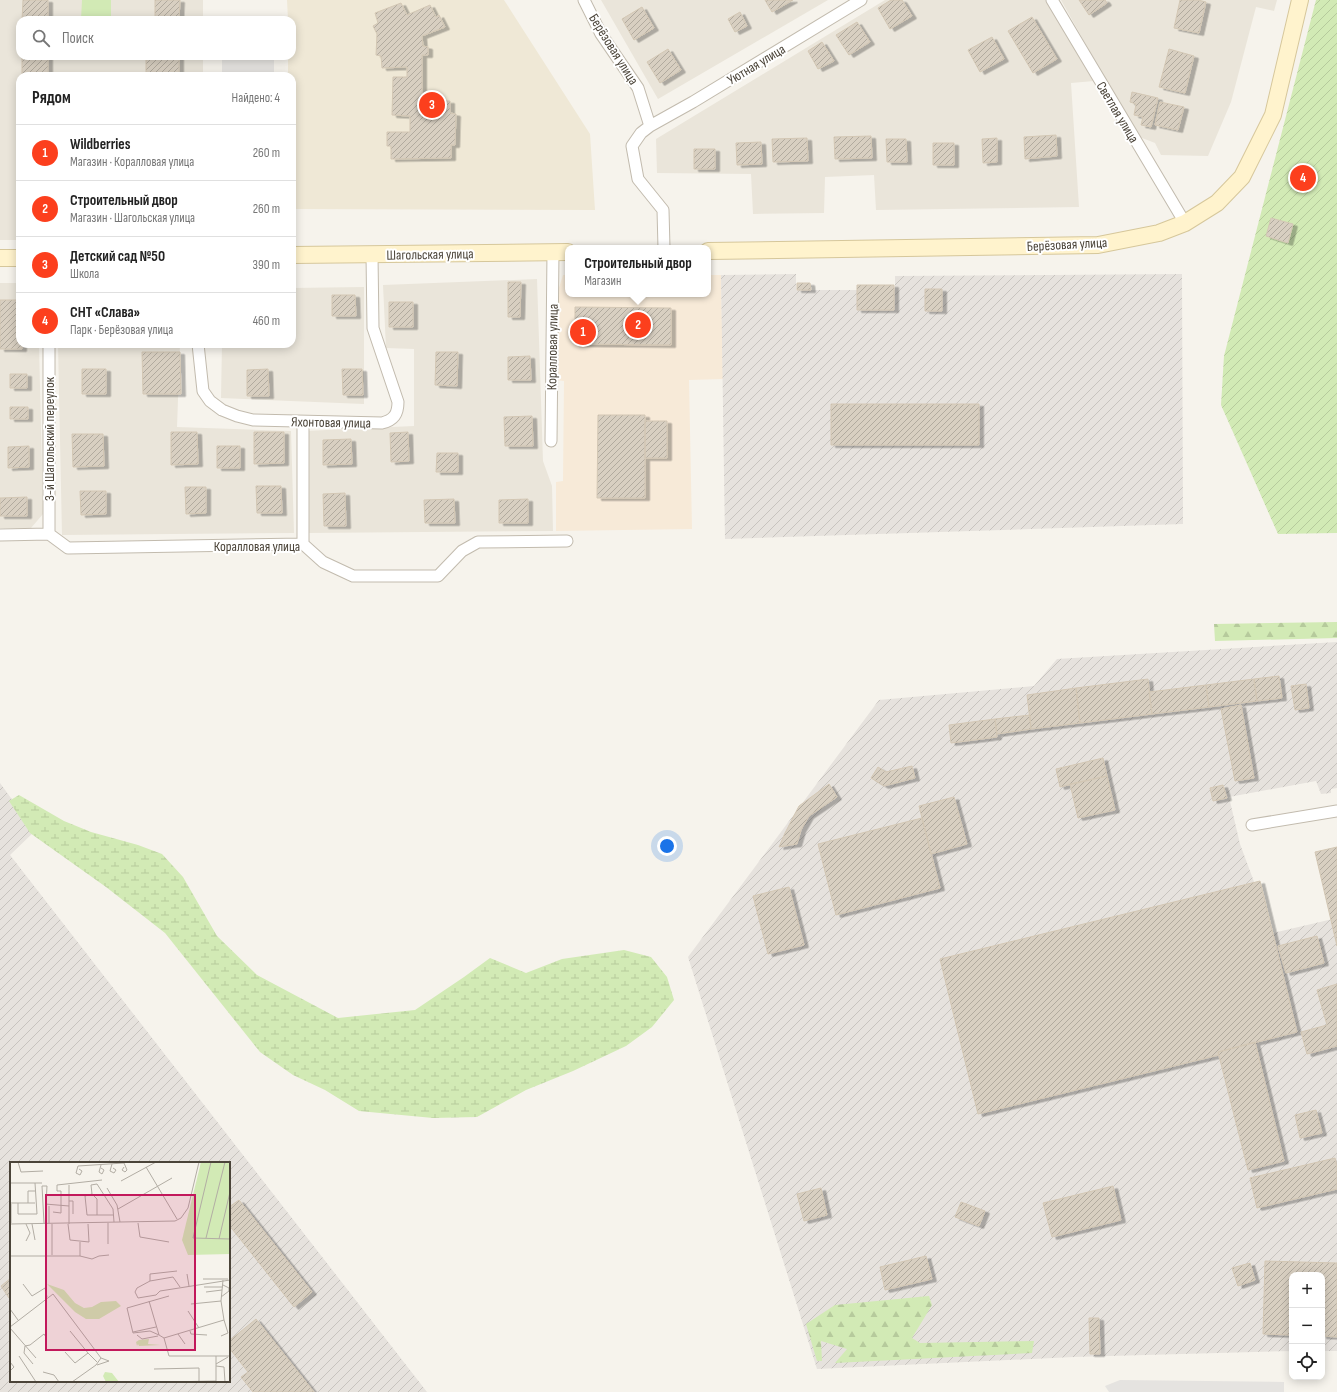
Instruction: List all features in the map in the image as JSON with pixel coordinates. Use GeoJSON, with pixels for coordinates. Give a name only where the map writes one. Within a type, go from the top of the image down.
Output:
{"type":"FeatureCollection","features":[{"type":"Feature","properties":{"kind":"main road","name":"Берёзовая улица"},"geometry":{"type":"LineString","coordinates":[[711,251],[1098,245],[1159,233],[1185,223],[1217,204],[1242,177],[1272,115],[1300,0]]}},
{"type":"Feature","properties":{"kind":"main road","name":"Шагольская улица"},"geometry":{"type":"LineString","coordinates":[[296,255],[561,252]]}},
{"type":"Feature","properties":{"kind":"main road"},"geometry":{"type":"LineString","coordinates":[[0,258],[16,258]]}},
{"type":"Feature","properties":{"kind":"street","name":"Берёзовая улица"},"geometry":{"type":"LineString","coordinates":[[584,0],[601,34],[638,88],[650,126]]}},
{"type":"Feature","properties":{"kind":"street","name":"Уютная улица"},"geometry":{"type":"LineString","coordinates":[[650,126],[861,0]]}},
{"type":"Feature","properties":{"kind":"street","name":"Светлая улица"},"geometry":{"type":"LineString","coordinates":[[1052,0],[1185,223]]}},
{"type":"Feature","properties":{"kind":"street"},"geometry":{"type":"LineString","coordinates":[[650,126],[641,133],[632,146],[638,179],[663,210],[664,245]]}},
{"type":"Feature","properties":{"kind":"street","name":"Коралловая улица"},"geometry":{"type":"LineString","coordinates":[[551,441],[561,252]]}},
{"type":"Feature","properties":{"kind":"street","name":"Яхонтовая улица"},"geometry":{"type":"LineString","coordinates":[[198,348],[203,391],[210,401],[222,410],[237,416],[253,420],[303,422],[382,423],[389,421],[395,417],[398,410],[398,402],[373,328],[372,254]]}},
{"type":"Feature","properties":{"kind":"street","name":"3-й Шагольский переулок"},"geometry":{"type":"LineString","coordinates":[[49,348],[49,534]]}},
{"type":"Feature","properties":{"kind":"street"},"geometry":{"type":"LineString","coordinates":[[303,422],[303,544]]}},
{"type":"Feature","properties":{"kind":"street"},"geometry":{"type":"LineString","coordinates":[[0,535],[49,534]]}},
{"type":"Feature","properties":{"kind":"street","name":"Коралловая улица"},"geometry":{"type":"LineString","coordinates":[[49,534],[68,548],[303,544],[323,562],[353,576],[411,577],[438,576],[462,552],[478,542],[567,541]]}},
{"type":"Feature","properties":{"kind":"street"},"geometry":{"type":"LineString","coordinates":[[1252,825],[1337,811]]}},
{"type":"Feature","properties":{"kind":"shaded area"},"geometry":{"type":"Polygon","coordinates":[[[0,0],[203,0],[203,16],[16,16],[16,60],[203,60],[203,72],[16,72],[16,240],[0,240],[0,0]]]}},
{"type":"Feature","properties":{"kind":"shaded area"},"geometry":{"type":"Polygon","coordinates":[[[287,0],[504,0],[590,134],[595,210],[296,209],[296,72],[288,72],[288,60],[296,60],[296,16],[288,16],[287,0]]]}},
{"type":"Feature","properties":{"kind":"shaded area"},"geometry":{"type":"Polygon","coordinates":[[[601,0],[828,0],[658,99],[601,0]]]}},
{"type":"Feature","properties":{"kind":"shaded area"},"geometry":{"type":"Polygon","coordinates":[[[885,0],[1046,0],[1094,81],[1071,83],[1079,207],[876,210],[874,175],[825,177],[824,213],[753,214],[751,174],[657,173],[656,139],[885,0]]]}},
{"type":"Feature","properties":{"kind":"shaded area"},"geometry":{"type":"Polygon","coordinates":[[[1061,0],[1277,0],[1274,11],[1256,7],[1231,102],[1208,156],[1161,155],[1155,143],[1137,136],[1061,0]]]}},
{"type":"Feature","properties":{"kind":"shaded area"},"geometry":{"type":"Polygon","coordinates":[[[222,60],[274,60],[274,72],[222,72],[222,60]]]}},
{"type":"Feature","properties":{"kind":"shaded area"},"geometry":{"type":"Polygon","coordinates":[[[796,274],[796,290],[895,290],[895,276],[1182,274],[1183,524],[725,539],[721,275],[796,274]]]}},
{"type":"Feature","properties":{"kind":"shaded area"},"geometry":{"type":"Polygon","coordinates":[[[563,275],[565,275],[565,297],[711,297],[711,275],[721,275],[723,379],[689,380],[692,529],[556,531],[556,482],[563,481],[564,381],[555,380],[556,297],[563,275]]]}},
{"type":"Feature","properties":{"kind":"shaded area"},"geometry":{"type":"Polygon","coordinates":[[[537,279],[543,461],[552,486],[553,531],[309,533],[305,431],[414,426],[414,349],[386,348],[383,285],[537,279]]]}},
{"type":"Feature","properties":{"kind":"shaded area"},"geometry":{"type":"Polygon","coordinates":[[[0,283],[16,283],[16,348],[39,348],[43,514],[31,528],[0,528],[0,283]]]}},
{"type":"Feature","properties":{"kind":"shaded area"},"geometry":{"type":"Polygon","coordinates":[[[364,287],[364,404],[221,398],[222,348],[296,348],[296,288],[364,287]]]}},
{"type":"Feature","properties":{"kind":"shaded area"},"geometry":{"type":"Polygon","coordinates":[[[58,348],[180,348],[177,427],[291,431],[294,533],[62,535],[58,348]]]}},
{"type":"Feature","properties":{"kind":"shaded area"},"geometry":{"type":"Polygon","coordinates":[[[1337,642],[1337,788],[1331,789],[1331,793],[1321,794],[1316,781],[1229,797],[1240,844],[1273,933],[1337,918],[1337,1351],[1325,1351],[1325,1272],[1289,1272],[1289,1351],[1074,1357],[817,1369],[688,957],[879,700],[1034,686],[1057,659],[1337,642]]]}},
{"type":"Feature","properties":{"kind":"shaded area"},"geometry":{"type":"Polygon","coordinates":[[[0,783],[35,831],[10,855],[427,1392],[0,1392],[0,783]]]}},
{"type":"Feature","properties":{"kind":"shaded area"},"geometry":{"type":"Polygon","coordinates":[[[1120,1380],[1284,1382],[1284,1392],[1109,1392],[1105,1386],[1120,1380]]]}},
{"type":"Feature","properties":{"kind":"green space"},"geometry":{"type":"Polygon","coordinates":[[[82,0],[111,0],[111,16],[81,16],[82,0]]]}},
{"type":"Feature","properties":{"kind":"green space"},"geometry":{"type":"Polygon","coordinates":[[[1316,0],[1337,0],[1337,533],[1278,534],[1221,405],[1224,356],[1316,0]]]}},
{"type":"Feature","properties":{"kind":"green space"},"geometry":{"type":"Polygon","coordinates":[[[1337,622],[1337,638],[1215,641],[1214,624],[1337,622]]]}},
{"type":"Feature","properties":{"kind":"green space"},"geometry":{"type":"Polygon","coordinates":[[[19,795],[64,821],[91,832],[138,845],[162,854],[183,877],[217,936],[257,975],[338,1018],[415,1010],[490,958],[526,973],[562,959],[624,950],[651,957],[667,977],[674,1000],[652,1027],[626,1046],[573,1071],[526,1090],[477,1117],[433,1118],[359,1111],[325,1090],[293,1075],[260,1052],[165,933],[106,887],[30,833],[9,801],[19,795]]]}},
{"type":"Feature","properties":{"kind":"green space"},"geometry":{"type":"Polygon","coordinates":[[[929,1296],[932,1305],[912,1338],[920,1343],[1034,1341],[1032,1353],[835,1363],[847,1349],[821,1341],[822,1361],[817,1361],[806,1324],[835,1305],[929,1296]]]}},
{"type":"Feature","properties":{"kind":"building"},"geometry":{"type":"Polygon","coordinates":[[[23,0],[48,0],[48,16],[22,16],[23,0]]]}},
{"type":"Feature","properties":{"kind":"building"},"geometry":{"type":"Polygon","coordinates":[[[155,0],[180,0],[179,16],[155,16],[155,0]]]}},
{"type":"Feature","properties":{"kind":"building"},"geometry":{"type":"Polygon","coordinates":[[[765,0],[793,0],[772,12],[765,0]]]}},
{"type":"Feature","properties":{"kind":"building"},"geometry":{"type":"Polygon","coordinates":[[[891,0],[902,0],[912,16],[890,29],[878,8],[891,0]]]}},
{"type":"Feature","properties":{"kind":"building"},"geometry":{"type":"Polygon","coordinates":[[[1079,0],[1105,0],[1107,3],[1089,15],[1079,0]]]}},
{"type":"Feature","properties":{"kind":"building"},"geometry":{"type":"Polygon","coordinates":[[[1180,0],[1198,0],[1206,2],[1199,33],[1174,28],[1180,0]]]}},
{"type":"Feature","properties":{"kind":"building"},"geometry":{"type":"Polygon","coordinates":[[[401,3],[407,15],[430,5],[436,17],[439,15],[445,27],[422,36],[423,46],[428,47],[428,55],[422,55],[422,101],[450,101],[450,113],[456,114],[455,145],[451,145],[451,158],[391,159],[391,146],[387,146],[387,132],[410,132],[410,116],[392,115],[393,77],[407,77],[407,67],[382,68],[381,56],[376,55],[377,34],[373,26],[378,23],[375,13],[401,3]]]}},
{"type":"Feature","properties":{"kind":"building"},"geometry":{"type":"Polygon","coordinates":[[[642,7],[654,28],[634,40],[622,19],[642,7]]]}},
{"type":"Feature","properties":{"kind":"building"},"geometry":{"type":"Polygon","coordinates":[[[740,12],[747,26],[735,32],[728,19],[740,12]]]}},
{"type":"Feature","properties":{"kind":"building"},"geometry":{"type":"Polygon","coordinates":[[[1032,17],[1057,59],[1033,73],[1008,31],[1032,17]]]}},
{"type":"Feature","properties":{"kind":"building"},"geometry":{"type":"Polygon","coordinates":[[[857,22],[870,42],[849,55],[836,35],[857,22]]]}},
{"type":"Feature","properties":{"kind":"building"},"geometry":{"type":"Polygon","coordinates":[[[992,37],[1004,59],[980,72],[968,50],[992,37]]]}},
{"type":"Feature","properties":{"kind":"building"},"geometry":{"type":"Polygon","coordinates":[[[822,42],[834,61],[818,69],[808,51],[822,42]]]}},
{"type":"Feature","properties":{"kind":"building"},"geometry":{"type":"Polygon","coordinates":[[[668,49],[681,70],[660,83],[647,62],[668,49]]]}},
{"type":"Feature","properties":{"kind":"building"},"geometry":{"type":"Polygon","coordinates":[[[1169,49],[1194,56],[1185,93],[1159,87],[1169,49]]]}},
{"type":"Feature","properties":{"kind":"building"},"geometry":{"type":"Polygon","coordinates":[[[22,60],[48,60],[48,72],[22,72],[22,60]]]}},
{"type":"Feature","properties":{"kind":"building"},"geometry":{"type":"Polygon","coordinates":[[[146,60],[179,60],[179,72],[146,72],[146,60]]]}},
{"type":"Feature","properties":{"kind":"building"},"geometry":{"type":"Polygon","coordinates":[[[1132,92],[1158,98],[1151,127],[1141,125],[1143,117],[1134,115],[1136,104],[1130,102],[1132,92]]]}},
{"type":"Feature","properties":{"kind":"building"},"geometry":{"type":"Polygon","coordinates":[[[1160,102],[1184,107],[1178,130],[1155,125],[1160,102]]]}},
{"type":"Feature","properties":{"kind":"building"},"geometry":{"type":"Polygon","coordinates":[[[1056,135],[1057,156],[1025,159],[1024,137],[1056,135]]]}},
{"type":"Feature","properties":{"kind":"building"},"geometry":{"type":"Polygon","coordinates":[[[871,136],[872,158],[835,159],[834,137],[871,136]]]}},
{"type":"Feature","properties":{"kind":"building"},"geometry":{"type":"Polygon","coordinates":[[[807,138],[808,161],[773,162],[772,139],[807,138]]]}},
{"type":"Feature","properties":{"kind":"building"},"geometry":{"type":"Polygon","coordinates":[[[997,138],[997,162],[983,163],[982,139],[997,138]]]}},
{"type":"Feature","properties":{"kind":"building"},"geometry":{"type":"Polygon","coordinates":[[[886,139],[906,139],[907,162],[887,162],[886,139]]]}},
{"type":"Feature","properties":{"kind":"building"},"geometry":{"type":"Polygon","coordinates":[[[761,142],[762,164],[737,165],[736,143],[761,142]]]}},
{"type":"Feature","properties":{"kind":"building"},"geometry":{"type":"Polygon","coordinates":[[[933,143],[954,143],[954,165],[933,165],[933,143]]]}},
{"type":"Feature","properties":{"kind":"building"},"geometry":{"type":"Polygon","coordinates":[[[694,149],[715,149],[715,169],[694,169],[694,149]]]}},
{"type":"Feature","properties":{"kind":"building"},"geometry":{"type":"Polygon","coordinates":[[[1271,218],[1293,224],[1288,243],[1266,236],[1271,218]]]}},
{"type":"Feature","properties":{"kind":"building"},"geometry":{"type":"Polygon","coordinates":[[[508,282],[521,282],[520,317],[508,317],[508,282]]]}},
{"type":"Feature","properties":{"kind":"building"},"geometry":{"type":"Polygon","coordinates":[[[797,283],[810,283],[811,290],[797,290],[797,283]]]}},
{"type":"Feature","properties":{"kind":"building"},"geometry":{"type":"Polygon","coordinates":[[[857,285],[894,285],[894,310],[857,310],[857,285]]]}},
{"type":"Feature","properties":{"kind":"building"},"geometry":{"type":"Polygon","coordinates":[[[925,289],[942,289],[942,311],[925,311],[925,289]]]}},
{"type":"Feature","properties":{"kind":"building"},"geometry":{"type":"Polygon","coordinates":[[[332,295],[355,295],[356,316],[332,316],[332,295]]]}},
{"type":"Feature","properties":{"kind":"building"},"geometry":{"type":"Polygon","coordinates":[[[0,300],[16,300],[16,348],[22,349],[0,349],[0,300]]]}},
{"type":"Feature","properties":{"kind":"building"},"geometry":{"type":"Polygon","coordinates":[[[389,302],[413,302],[413,327],[389,327],[389,302]]]}},
{"type":"Feature","properties":{"kind":"building"},"geometry":{"type":"Polygon","coordinates":[[[575,307],[671,308],[671,345],[575,344],[575,307]]]}},
{"type":"Feature","properties":{"kind":"building"},"geometry":{"type":"Polygon","coordinates":[[[142,352],[180,352],[181,394],[143,394],[142,352]]]}},
{"type":"Feature","properties":{"kind":"building"},"geometry":{"type":"Polygon","coordinates":[[[436,352],[458,352],[457,386],[435,385],[436,352]]]}},
{"type":"Feature","properties":{"kind":"building"},"geometry":{"type":"Polygon","coordinates":[[[530,356],[531,380],[508,380],[508,357],[530,356]]]}},
{"type":"Feature","properties":{"kind":"building"},"geometry":{"type":"Polygon","coordinates":[[[82,369],[106,369],[106,394],[82,394],[82,369]]]}},
{"type":"Feature","properties":{"kind":"building"},"geometry":{"type":"Polygon","coordinates":[[[268,369],[269,396],[247,396],[247,370],[268,369]]]}},
{"type":"Feature","properties":{"kind":"building"},"geometry":{"type":"Polygon","coordinates":[[[342,369],[362,369],[363,395],[343,395],[342,369]]]}},
{"type":"Feature","properties":{"kind":"building"},"geometry":{"type":"Polygon","coordinates":[[[10,374],[27,374],[27,388],[10,388],[10,374]]]}},
{"type":"Feature","properties":{"kind":"building"},"geometry":{"type":"Polygon","coordinates":[[[831,404],[979,404],[979,445],[831,445],[831,404]]]}},
{"type":"Feature","properties":{"kind":"building"},"geometry":{"type":"Polygon","coordinates":[[[10,407],[28,407],[28,419],[10,419],[10,407]]]}},
{"type":"Feature","properties":{"kind":"building"},"geometry":{"type":"Polygon","coordinates":[[[598,415],[645,415],[645,498],[597,498],[598,415]]]}},
{"type":"Feature","properties":{"kind":"building"},"geometry":{"type":"Polygon","coordinates":[[[532,416],[533,446],[505,446],[504,417],[532,416]]]}},
{"type":"Feature","properties":{"kind":"building"},"geometry":{"type":"Polygon","coordinates":[[[645,421],[667,421],[667,458],[645,458],[645,421]]]}},
{"type":"Feature","properties":{"kind":"building"},"geometry":{"type":"Polygon","coordinates":[[[171,432],[197,432],[198,464],[171,465],[171,432]]]}},
{"type":"Feature","properties":{"kind":"building"},"geometry":{"type":"Polygon","coordinates":[[[254,432],[284,432],[284,463],[254,464],[254,432]]]}},
{"type":"Feature","properties":{"kind":"building"},"geometry":{"type":"Polygon","coordinates":[[[408,432],[409,461],[391,462],[390,433],[408,432]]]}},
{"type":"Feature","properties":{"kind":"building"},"geometry":{"type":"Polygon","coordinates":[[[72,434],[103,434],[104,466],[73,467],[72,434]]]}},
{"type":"Feature","properties":{"kind":"building"},"geometry":{"type":"Polygon","coordinates":[[[351,439],[352,464],[323,465],[323,440],[351,439]]]}},
{"type":"Feature","properties":{"kind":"building"},"geometry":{"type":"Polygon","coordinates":[[[29,446],[29,467],[8,468],[8,447],[29,446]]]}},
{"type":"Feature","properties":{"kind":"building"},"geometry":{"type":"Polygon","coordinates":[[[217,446],[240,446],[240,468],[217,468],[217,446]]]}},
{"type":"Feature","properties":{"kind":"building"},"geometry":{"type":"Polygon","coordinates":[[[437,453],[458,453],[458,472],[436,472],[437,453]]]}},
{"type":"Feature","properties":{"kind":"building"},"geometry":{"type":"Polygon","coordinates":[[[256,486],[281,486],[282,513],[257,513],[256,486]]]}},
{"type":"Feature","properties":{"kind":"building"},"geometry":{"type":"Polygon","coordinates":[[[185,487],[206,487],[206,513],[186,514],[185,487]]]}},
{"type":"Feature","properties":{"kind":"building"},"geometry":{"type":"Polygon","coordinates":[[[80,491],[106,491],[106,514],[81,515],[80,491]]]}},
{"type":"Feature","properties":{"kind":"building"},"geometry":{"type":"Polygon","coordinates":[[[345,493],[346,526],[324,526],[323,494],[345,493]]]}},
{"type":"Feature","properties":{"kind":"building"},"geometry":{"type":"Polygon","coordinates":[[[27,497],[27,516],[0,516],[0,498],[27,497]]]}},
{"type":"Feature","properties":{"kind":"building"},"geometry":{"type":"Polygon","coordinates":[[[454,499],[455,523],[425,523],[424,500],[454,499]]]}},
{"type":"Feature","properties":{"kind":"building"},"geometry":{"type":"Polygon","coordinates":[[[528,499],[528,523],[499,523],[499,500],[528,499]]]}},
{"type":"Feature","properties":{"kind":"building"},"geometry":{"type":"Polygon","coordinates":[[[1279,676],[1282,698],[1257,701],[1254,679],[1279,676]]]}},
{"type":"Feature","properties":{"kind":"building"},"geometry":{"type":"Polygon","coordinates":[[[1148,679],[1152,714],[1080,723],[1076,688],[1148,679]]]}},
{"type":"Feature","properties":{"kind":"building"},"geometry":{"type":"Polygon","coordinates":[[[1254,679],[1257,701],[1209,707],[1206,685],[1254,679]]]}},
{"type":"Feature","properties":{"kind":"building"},"geometry":{"type":"Polygon","coordinates":[[[1306,684],[1309,708],[1295,710],[1291,686],[1306,684]]]}},
{"type":"Feature","properties":{"kind":"building"},"geometry":{"type":"Polygon","coordinates":[[[1206,685],[1209,707],[1152,714],[1149,692],[1206,685]]]}},
{"type":"Feature","properties":{"kind":"building"},"geometry":{"type":"Polygon","coordinates":[[[1076,688],[1080,723],[1031,729],[1027,695],[1076,688]]]}},
{"type":"Feature","properties":{"kind":"building"},"geometry":{"type":"Polygon","coordinates":[[[1241,705],[1254,778],[1235,781],[1221,709],[1241,705]]]}},
{"type":"Feature","properties":{"kind":"building"},"geometry":{"type":"Polygon","coordinates":[[[1030,715],[1031,729],[997,734],[995,719],[1030,715]]]}},
{"type":"Feature","properties":{"kind":"building"},"geometry":{"type":"Polygon","coordinates":[[[995,719],[997,737],[951,743],[949,725],[995,719]]]}},
{"type":"Feature","properties":{"kind":"building"},"geometry":{"type":"Polygon","coordinates":[[[1103,758],[1107,776],[1060,787],[1056,769],[1103,758]]]}},
{"type":"Feature","properties":{"kind":"building"},"geometry":{"type":"Polygon","coordinates":[[[912,766],[915,778],[884,786],[871,778],[878,767],[886,772],[912,766]]]}},
{"type":"Feature","properties":{"kind":"building"},"geometry":{"type":"Polygon","coordinates":[[[1107,776],[1115,810],[1078,818],[1070,784],[1107,776]]]}},
{"type":"Feature","properties":{"kind":"building"},"geometry":{"type":"Polygon","coordinates":[[[829,784],[837,797],[809,816],[801,830],[797,844],[779,847],[799,806],[829,784]]]}},
{"type":"Feature","properties":{"kind":"building"},"geometry":{"type":"Polygon","coordinates":[[[1223,785],[1227,798],[1213,801],[1210,788],[1223,785]]]}},
{"type":"Feature","properties":{"kind":"building"},"geometry":{"type":"Polygon","coordinates":[[[954,797],[967,844],[931,854],[919,806],[954,797]]]}},
{"type":"Feature","properties":{"kind":"building"},"geometry":{"type":"Polygon","coordinates":[[[922,818],[940,888],[836,915],[818,844],[922,818]]]}},
{"type":"Feature","properties":{"kind":"building"},"geometry":{"type":"Polygon","coordinates":[[[1337,847],[1337,946],[1315,852],[1337,847]]]}},
{"type":"Feature","properties":{"kind":"building"},"geometry":{"type":"Polygon","coordinates":[[[1260,881],[1297,1032],[1218,1052],[1219,1055],[978,1114],[940,959],[1260,881]]]}},
{"type":"Feature","properties":{"kind":"building"},"geometry":{"type":"Polygon","coordinates":[[[789,887],[804,945],[768,954],[753,896],[789,887]]]}},
{"type":"Feature","properties":{"kind":"building"},"geometry":{"type":"Polygon","coordinates":[[[1317,936],[1324,963],[1286,973],[1278,946],[1317,936]]]}},
{"type":"Feature","properties":{"kind":"building"},"geometry":{"type":"Polygon","coordinates":[[[1337,984],[1337,1046],[1307,1054],[1301,1032],[1327,1025],[1317,990],[1337,984]]]}},
{"type":"Feature","properties":{"kind":"building"},"geometry":{"type":"Polygon","coordinates":[[[1255,1042],[1284,1161],[1248,1170],[1218,1052],[1255,1042]]]}},
{"type":"Feature","properties":{"kind":"building"},"geometry":{"type":"Polygon","coordinates":[[[1316,1110],[1322,1133],[1300,1138],[1295,1115],[1316,1110]]]}},
{"type":"Feature","properties":{"kind":"building"},"geometry":{"type":"Polygon","coordinates":[[[1335,1158],[1337,1167],[1337,1189],[1257,1208],[1250,1178],[1335,1158]]]}},
{"type":"Feature","properties":{"kind":"building"},"geometry":{"type":"Polygon","coordinates":[[[1113,1186],[1121,1220],[1052,1237],[1043,1203],[1113,1186]]]}},
{"type":"Feature","properties":{"kind":"building"},"geometry":{"type":"Polygon","coordinates":[[[821,1188],[827,1215],[804,1221],[797,1194],[821,1188]]]}},
{"type":"Feature","properties":{"kind":"building"},"geometry":{"type":"Polygon","coordinates":[[[239,1200],[312,1292],[294,1307],[230,1226],[230,1206],[239,1200]]]}},
{"type":"Feature","properties":{"kind":"building"},"geometry":{"type":"Polygon","coordinates":[[[961,1202],[985,1211],[979,1226],[955,1217],[961,1202]]]}},
{"type":"Feature","properties":{"kind":"building"},"geometry":{"type":"Polygon","coordinates":[[[926,1256],[932,1279],[885,1290],[880,1267],[926,1256]]]}},
{"type":"Feature","properties":{"kind":"building"},"geometry":{"type":"Polygon","coordinates":[[[1265,1261],[1337,1263],[1337,1337],[1325,1336],[1325,1272],[1289,1272],[1289,1335],[1263,1334],[1265,1261]]]}},
{"type":"Feature","properties":{"kind":"building"},"geometry":{"type":"Polygon","coordinates":[[[1250,1263],[1255,1280],[1238,1286],[1232,1268],[1250,1263]]]}},
{"type":"Feature","properties":{"kind":"building"},"geometry":{"type":"Polygon","coordinates":[[[10,1279],[9,1298],[1,1286],[10,1279]]]}},
{"type":"Feature","properties":{"kind":"building"},"geometry":{"type":"Polygon","coordinates":[[[1089,1318],[1099,1318],[1100,1354],[1090,1354],[1089,1318]]]}},
{"type":"Feature","properties":{"kind":"building"},"geometry":{"type":"Polygon","coordinates":[[[256,1319],[314,1392],[253,1392],[241,1377],[248,1372],[230,1349],[230,1340],[256,1319]]]}},
{"type":"Feature","properties":{"kind":"place","name":"Детский сад №50"},"geometry":{"type":"Point","coordinates":[432,105]}},
{"type":"Feature","properties":{"kind":"place","name":"СНТ «Слава»"},"geometry":{"type":"Point","coordinates":[1303,178]}},
{"type":"Feature","properties":{"kind":"place","name":"Строительный двор"},"geometry":{"type":"Point","coordinates":[638,325]}},
{"type":"Feature","properties":{"kind":"place","name":"Wildberries"},"geometry":{"type":"Point","coordinates":[583,332]}}]}
